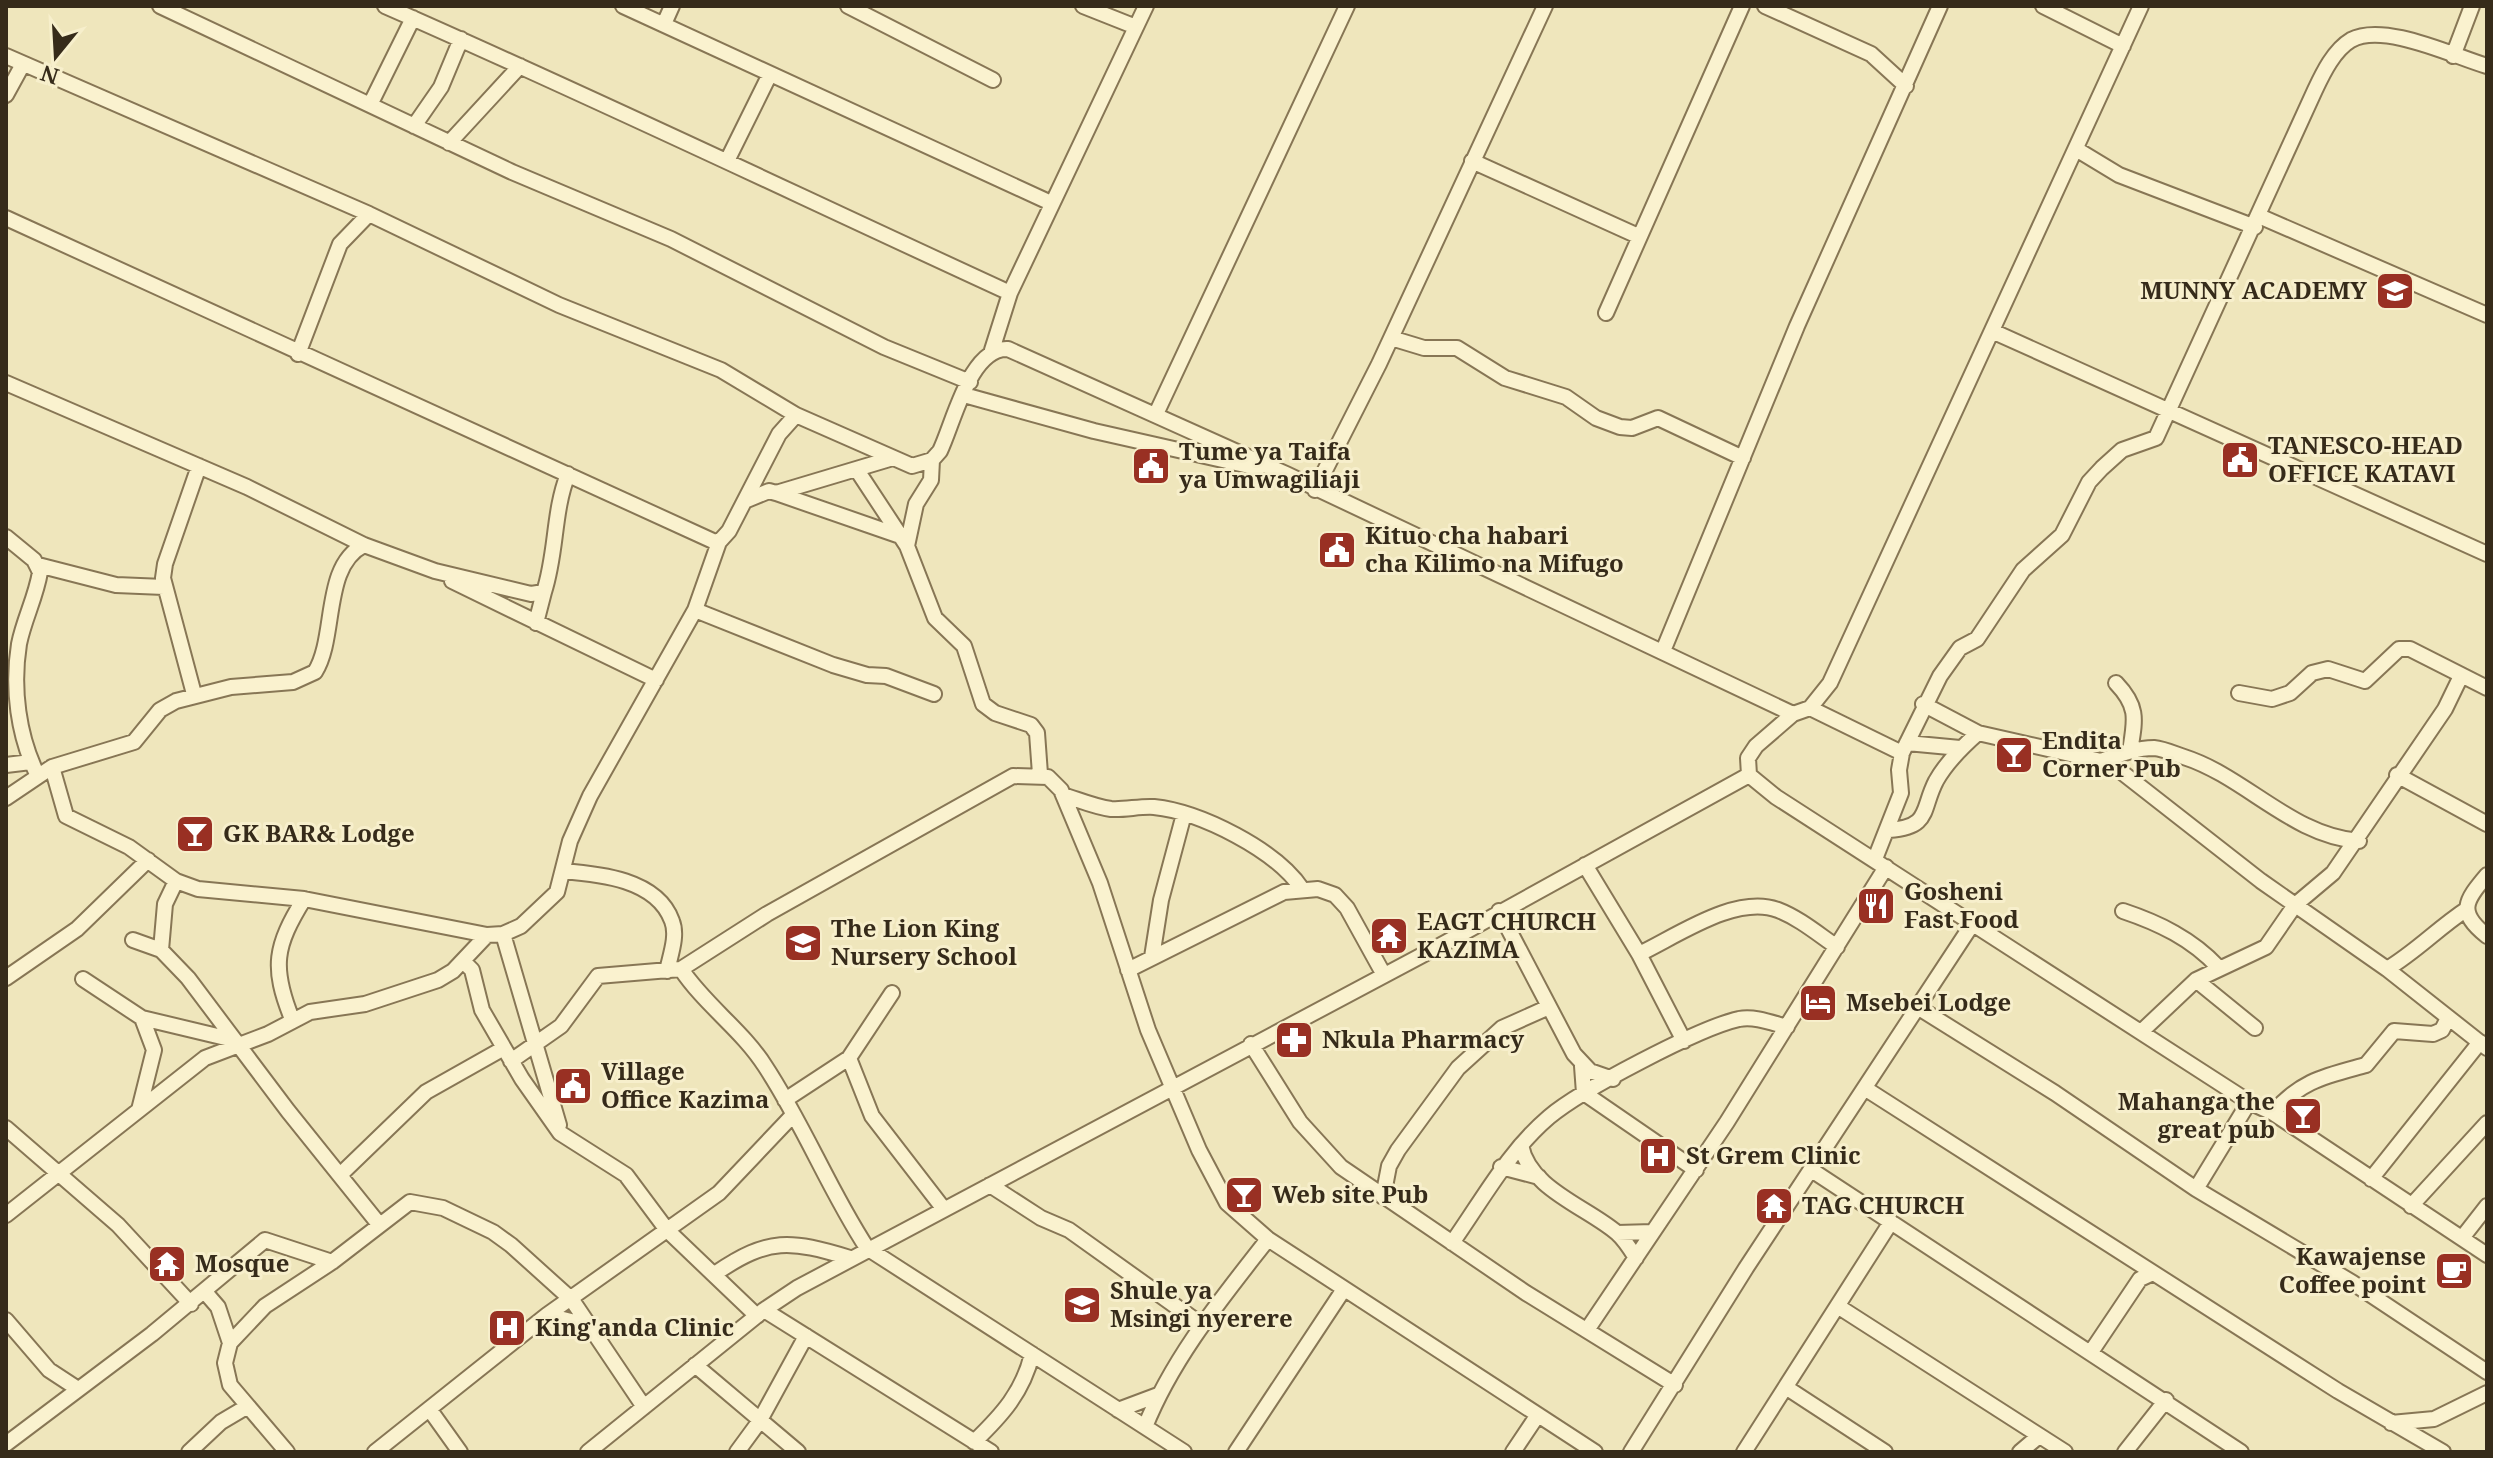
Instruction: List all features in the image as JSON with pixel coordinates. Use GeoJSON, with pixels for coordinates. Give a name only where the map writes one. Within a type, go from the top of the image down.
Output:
{"type":"FeatureCollection","features":[{"type":"Feature","properties":{"kind":"street"},"geometry":{"type":"LineString","coordinates":[[160,6],[449,143],[671,239],[818,316],[967,388],[1143,443],[1286,474]]}},
{"type":"Feature","properties":{"kind":"street"},"geometry":{"type":"LineString","coordinates":[[385,6],[620,114],[728,159],[1010,293]]}},
{"type":"Feature","properties":{"kind":"street"},"geometry":{"type":"LineString","coordinates":[[623,6],[1051,203]]}},
{"type":"Feature","properties":{"kind":"street"},"geometry":{"type":"LineString","coordinates":[[664,24],[672,6]]}},
{"type":"Feature","properties":{"kind":"street"},"geometry":{"type":"LineString","coordinates":[[848,6],[993,80]]}},
{"type":"Feature","properties":{"kind":"street"},"geometry":{"type":"LineString","coordinates":[[1083,6],[1136,27]]}},
{"type":"Feature","properties":{"kind":"street"},"geometry":{"type":"LineString","coordinates":[[904,541],[912,513],[931,480],[932,460],[948,435],[978,364],[992,350],[1010,293],[1146,6]]}},
{"type":"Feature","properties":{"kind":"street"},"geometry":{"type":"LineString","coordinates":[[1156,414],[1347,6]]}},
{"type":"Feature","properties":{"kind":"street"},"geometry":{"type":"LineString","coordinates":[[1315,490],[1391,338],[1545,6]]}},
{"type":"Feature","properties":{"kind":"street"},"geometry":{"type":"LineString","coordinates":[[1606,313],[1742,6]]}},
{"type":"Feature","properties":{"kind":"street"},"geometry":{"type":"LineString","coordinates":[[1765,6],[1839,37],[1892,70],[1906,86]]}},
{"type":"Feature","properties":{"kind":"street"},"geometry":{"type":"LineString","coordinates":[[1663,651],[1797,326],[1915,68],[1940,6]]}},
{"type":"Feature","properties":{"kind":"street"},"geometry":{"type":"LineString","coordinates":[[2043,6],[2123,46]]}},
{"type":"Feature","properties":{"kind":"street"},"geometry":{"type":"LineString","coordinates":[[2141,6],[1830,683],[1810,708],[1793,714],[1756,746],[1748,758],[1749,775],[1776,797],[2249,1102],[2273,1113],[2487,1255]]}},
{"type":"Feature","properties":{"kind":"street"},"geometry":{"type":"LineString","coordinates":[[2453,56],[2472,6]]}},
{"type":"Feature","properties":{"kind":"street"},"geometry":{"type":"LineString","coordinates":[[370,105],[413,18]]}},
{"type":"Feature","properties":{"kind":"street"},"geometry":{"type":"LineString","coordinates":[[1587,1330],[1696,1170],[1837,947],[1881,863],[1901,793],[1899,770],[1904,748],[1923,704],[1960,648],[1977,639],[2023,570],[2062,535],[2089,482],[2122,450],[2156,438],[2319,82],[2340,49],[2358,37],[2381,35],[2487,66]]}},
{"type":"Feature","properties":{"kind":"street"},"geometry":{"type":"LineString","coordinates":[[414,126],[441,87],[461,39]]}},
{"type":"Feature","properties":{"kind":"street"},"geometry":{"type":"LineString","coordinates":[[6,56],[369,214],[559,305],[721,370],[796,415],[893,458],[912,466],[932,460]]}},
{"type":"Feature","properties":{"kind":"street"},"geometry":{"type":"LineString","coordinates":[[6,95],[23,64]]}},
{"type":"Feature","properties":{"kind":"street"},"geometry":{"type":"LineString","coordinates":[[449,143],[520,66]]}},
{"type":"Feature","properties":{"kind":"street"},"geometry":{"type":"LineString","coordinates":[[1892,70],[1915,68]]}},
{"type":"Feature","properties":{"kind":"street"},"geometry":{"type":"LineString","coordinates":[[728,159],[770,74]]}},
{"type":"Feature","properties":{"kind":"street"},"geometry":{"type":"LineString","coordinates":[[2076,149],[2119,175],[2257,222],[2487,315]]}},
{"type":"Feature","properties":{"kind":"street"},"geometry":{"type":"LineString","coordinates":[[1472,161],[1638,236]]}},
{"type":"Feature","properties":{"kind":"street"},"geometry":{"type":"LineString","coordinates":[[298,354],[340,244],[369,214]]}},
{"type":"Feature","properties":{"kind":"street"},"geometry":{"type":"LineString","coordinates":[[6,218],[682,529],[719,542]]}},
{"type":"Feature","properties":{"kind":"street"},"geometry":{"type":"LineString","coordinates":[[1992,331],[2487,554]]}},
{"type":"Feature","properties":{"kind":"street"},"geometry":{"type":"LineString","coordinates":[[1391,338],[1424,348],[1457,348],[1505,378],[1566,397],[1604,421],[1627,428],[1658,418],[1743,458]]}},
{"type":"Feature","properties":{"kind":"street"},"geometry":{"type":"LineString","coordinates":[[992,350],[1008,349],[1156,414],[1793,714]]}},
{"type":"Feature","properties":{"kind":"street"},"geometry":{"type":"LineString","coordinates":[[6,383],[199,466],[364,545],[435,571],[531,594],[544,592]]}},
{"type":"Feature","properties":{"kind":"street"},"geometry":{"type":"LineString","coordinates":[[52,767],[66,816],[129,847],[176,881],[212,893],[304,899],[487,935],[503,934],[521,926],[550,902],[557,892],[570,841],[590,796],[695,610],[719,542],[747,500],[779,434],[796,415]]}},
{"type":"Feature","properties":{"kind":"street"},"geometry":{"type":"LineString","coordinates":[[776,493],[893,458]]}},
{"type":"Feature","properties":{"kind":"street"},"geometry":{"type":"LineString","coordinates":[[194,694],[164,587],[165,564],[199,466]]}},
{"type":"Feature","properties":{"kind":"street"},"geometry":{"type":"LineString","coordinates":[[857,470],[904,541],[935,618],[964,646],[983,704],[995,713],[1031,725],[1037,733],[1040,774]]}},
{"type":"Feature","properties":{"kind":"street"},"geometry":{"type":"LineString","coordinates":[[536,623],[556,541],[557,504],[568,474]]}},
{"type":"Feature","properties":{"kind":"street"},"geometry":{"type":"LineString","coordinates":[[747,500],[769,491],[904,541]]}},
{"type":"Feature","properties":{"kind":"street"},"geometry":{"type":"LineString","coordinates":[[6,537],[38,565],[116,585],[164,587]]}},
{"type":"Feature","properties":{"kind":"street"},"geometry":{"type":"LineString","coordinates":[[6,798],[52,767],[134,742],[160,710],[194,694],[293,682],[315,672],[329,638],[331,597],[346,562],[364,545]]}},
{"type":"Feature","properties":{"kind":"street"},"geometry":{"type":"LineString","coordinates":[[38,565],[38,584],[13,640],[16,694],[23,738],[38,776]]}},
{"type":"Feature","properties":{"kind":"street"},"geometry":{"type":"LineString","coordinates":[[435,571],[656,680]]}},
{"type":"Feature","properties":{"kind":"street"},"geometry":{"type":"LineString","coordinates":[[695,610],[833,665],[867,675],[886,676],[934,694]]}},
{"type":"Feature","properties":{"kind":"street"},"geometry":{"type":"LineString","coordinates":[[2239,693],[2272,699],[2290,693],[2312,673],[2328,669],[2365,681],[2399,649],[2410,649],[2487,688]]}},
{"type":"Feature","properties":{"kind":"street"},"geometry":{"type":"LineString","coordinates":[[2142,1031],[2196,980],[2266,947],[2295,905],[2333,873],[2359,841],[2397,775],[2445,709],[2461,676]]}},
{"type":"Feature","properties":{"kind":"street"},"geometry":{"type":"LineString","coordinates":[[2116,683],[2130,698],[2135,716],[2130,751]]}},
{"type":"Feature","properties":{"kind":"street"},"geometry":{"type":"LineString","coordinates":[[1923,704],[1978,733],[2101,761],[2119,770],[2484,1045],[2371,1179]]}},
{"type":"Feature","properties":{"kind":"street"},"geometry":{"type":"LineString","coordinates":[[1810,708],[1904,748],[1960,748]]}},
{"type":"Feature","properties":{"kind":"street"},"geometry":{"type":"LineString","coordinates":[[1889,830],[1905,829],[1919,822],[1929,808],[1936,782],[1960,748],[1978,733]]}},
{"type":"Feature","properties":{"kind":"street"},"geometry":{"type":"LineString","coordinates":[[2101,761],[2130,751],[2156,748],[2231,776],[2318,832],[2337,839],[2359,841]]}},
{"type":"Feature","properties":{"kind":"street"},"geometry":{"type":"LineString","coordinates":[[6,765],[31,762]]}},
{"type":"Feature","properties":{"kind":"street"},"geometry":{"type":"LineString","coordinates":[[340,1175],[426,1092],[535,1044],[575,1010],[598,976],[674,970],[767,914],[1013,776],[1040,774],[1055,782],[1063,795],[1100,883],[1171,1089],[1227,1203],[1268,1239],[1595,1452]]}},
{"type":"Feature","properties":{"kind":"street"},"geometry":{"type":"LineString","coordinates":[[597,1449],[760,1313],[867,1248],[1384,975],[1749,775]]}},
{"type":"Feature","properties":{"kind":"street"},"geometry":{"type":"LineString","coordinates":[[2397,775],[2487,824]]}},
{"type":"Feature","properties":{"kind":"street"},"geometry":{"type":"LineString","coordinates":[[1063,795],[1108,808],[1153,807],[1184,814],[1260,849],[1287,868],[1302,889]]}},
{"type":"Feature","properties":{"kind":"street"},"geometry":{"type":"LineString","coordinates":[[1152,957],[1164,886],[1184,814]]}},
{"type":"Feature","properties":{"kind":"street"},"geometry":{"type":"LineString","coordinates":[[6,978],[77,929],[148,860]]}},
{"type":"Feature","properties":{"kind":"street"},"geometry":{"type":"LineString","coordinates":[[1585,865],[1639,954],[1684,1041]]}},
{"type":"Feature","properties":{"kind":"street"},"geometry":{"type":"LineString","coordinates":[[563,871],[621,879],[658,902],[672,921],[674,970],[762,1062],[841,1209],[867,1248],[1184,1452]]}},
{"type":"Feature","properties":{"kind":"street"},"geometry":{"type":"LineString","coordinates":[[2487,875],[2471,894],[2467,909],[2470,922],[2487,936]]}},
{"type":"Feature","properties":{"kind":"street"},"geometry":{"type":"LineString","coordinates":[[161,950],[165,904],[176,881]]}},
{"type":"Feature","properties":{"kind":"street"},"geometry":{"type":"LineString","coordinates":[[1128,970],[1264,901],[1302,889],[1318,889],[1335,895],[1347,908],[1384,975]]}},
{"type":"Feature","properties":{"kind":"street"},"geometry":{"type":"LineString","coordinates":[[282,898],[291,921]]}},
{"type":"Feature","properties":{"kind":"street"},"geometry":{"type":"LineString","coordinates":[[292,1019],[277,974],[282,940],[304,899]]}},
{"type":"Feature","properties":{"kind":"street"},"geometry":{"type":"LineString","coordinates":[[1639,954],[1729,910],[1748,905],[1762,905],[1792,916],[1837,947]]}},
{"type":"Feature","properties":{"kind":"street"},"geometry":{"type":"LineString","coordinates":[[2387,969],[2425,945],[2440,927],[2467,909]]}},
{"type":"Feature","properties":{"kind":"street"},"geometry":{"type":"LineString","coordinates":[[1499,911],[1582,1066],[1584,1093]]}},
{"type":"Feature","properties":{"kind":"street"},"geometry":{"type":"LineString","coordinates":[[2123,911],[2168,929],[2202,951],[2218,967]]}},
{"type":"Feature","properties":{"kind":"street"},"geometry":{"type":"LineString","coordinates":[[1631,1452],[1746,1268],[1813,1171],[1973,923]]}},
{"type":"Feature","properties":{"kind":"street"},"geometry":{"type":"LineString","coordinates":[[503,934],[560,1133]]}},
{"type":"Feature","properties":{"kind":"street"},"geometry":{"type":"LineString","coordinates":[[6,1215],[205,1058],[236,1042],[268,1034],[292,1019],[331,1007],[365,1004],[438,980],[463,961],[487,935]]}},
{"type":"Feature","properties":{"kind":"street"},"geometry":{"type":"LineString","coordinates":[[133,940],[161,950],[188,978],[378,1223]]}},
{"type":"Feature","properties":{"kind":"street"},"geometry":{"type":"LineString","coordinates":[[463,961],[472,970],[482,1010],[560,1133],[626,1175],[667,1230],[760,1313],[806,1336],[991,1452]]}},
{"type":"Feature","properties":{"kind":"street"},"geometry":{"type":"LineString","coordinates":[[83,979],[142,1018],[236,1042]]}},
{"type":"Feature","properties":{"kind":"street"},"geometry":{"type":"LineString","coordinates":[[2196,980],[2255,1028]]}},
{"type":"Feature","properties":{"kind":"street"},"geometry":{"type":"LineString","coordinates":[[785,1100],[849,1058],[892,993]]}},
{"type":"Feature","properties":{"kind":"street"},"geometry":{"type":"LineString","coordinates":[[1383,1197],[1389,1166],[1433,1100],[1478,1046],[1502,1028],[1549,1007]]}},
{"type":"Feature","properties":{"kind":"street"},"geometry":{"type":"LineString","coordinates":[[1919,1008],[2055,1093],[2196,1189],[2353,1283],[2487,1372]]}},
{"type":"Feature","properties":{"kind":"street"},"geometry":{"type":"LineString","coordinates":[[139,1110],[154,1050],[142,1018]]}},
{"type":"Feature","properties":{"kind":"street"},"geometry":{"type":"LineString","coordinates":[[1452,1243],[1501,1167],[1550,1116],[1584,1093],[1684,1041],[1739,1019],[1751,1018],[1787,1027]]}},
{"type":"Feature","properties":{"kind":"street"},"geometry":{"type":"LineString","coordinates":[[2273,1113],[2292,1090],[2337,1072],[2366,1065],[2394,1031],[2433,1034],[2442,1030],[2448,1018]]}},
{"type":"Feature","properties":{"kind":"street"},"geometry":{"type":"LineString","coordinates":[[1666,1051],[1676,1024]]}},
{"type":"Feature","properties":{"kind":"street"},"geometry":{"type":"LineString","coordinates":[[1251,1044],[1321,1148],[1363,1183],[1675,1385]]}},
{"type":"Feature","properties":{"kind":"street"},"geometry":{"type":"LineString","coordinates":[[849,1058],[872,1116],[943,1208]]}},
{"type":"Feature","properties":{"kind":"street"},"geometry":{"type":"LineString","coordinates":[[1582,1066],[1613,1079]]}},
{"type":"Feature","properties":{"kind":"street"},"geometry":{"type":"LineString","coordinates":[[1866,1089],[2391,1423],[2443,1452]]}},
{"type":"Feature","properties":{"kind":"street"},"geometry":{"type":"LineString","coordinates":[[1584,1093],[1696,1170]]}},
{"type":"Feature","properties":{"kind":"street"},"geometry":{"type":"LineString","coordinates":[[2196,1189],[2249,1102]]}},
{"type":"Feature","properties":{"kind":"street"},"geometry":{"type":"LineString","coordinates":[[375,1452],[547,1315],[735,1180],[793,1115]]}},
{"type":"Feature","properties":{"kind":"street"},"geometry":{"type":"LineString","coordinates":[[2411,1206],[2487,1123]]}},
{"type":"Feature","properties":{"kind":"street"},"geometry":{"type":"LineString","coordinates":[[6,1128],[118,1225],[191,1304]]}},
{"type":"Feature","properties":{"kind":"street"},"geometry":{"type":"LineString","coordinates":[[1521,1145],[1527,1163],[1540,1177],[1617,1233],[1636,1258]]}},
{"type":"Feature","properties":{"kind":"street"},"geometry":{"type":"LineString","coordinates":[[1363,1183],[1389,1166]]}},
{"type":"Feature","properties":{"kind":"street"},"geometry":{"type":"LineString","coordinates":[[1501,1167],[1540,1177]]}},
{"type":"Feature","properties":{"kind":"street"},"geometry":{"type":"LineString","coordinates":[[1813,1171],[2241,1452]]}},
{"type":"Feature","properties":{"kind":"street"},"geometry":{"type":"LineString","coordinates":[[990,1185],[1041,1218],[1069,1230],[1202,1325]]}},
{"type":"Feature","properties":{"kind":"street"},"geometry":{"type":"LineString","coordinates":[[230,1343],[252,1316],[332,1262],[378,1223],[410,1202],[443,1208],[493,1232],[572,1300],[644,1407]]}},
{"type":"Feature","properties":{"kind":"street"},"geometry":{"type":"LineString","coordinates":[[2462,1238],[2487,1206]]}},
{"type":"Feature","properties":{"kind":"street"},"geometry":{"type":"LineString","coordinates":[[1744,1452],[1891,1222]]}},
{"type":"Feature","properties":{"kind":"street"},"geometry":{"type":"LineString","coordinates":[[1247,1266],[1252,1228]]}},
{"type":"Feature","properties":{"kind":"street"},"geometry":{"type":"LineString","coordinates":[[1617,1233],[1653,1232]]}},
{"type":"Feature","properties":{"kind":"street"},"geometry":{"type":"LineString","coordinates":[[1145,1427],[1158,1395],[1202,1325],[1268,1239]]}},
{"type":"Feature","properties":{"kind":"street"},"geometry":{"type":"LineString","coordinates":[[6,1444],[191,1304],[265,1240],[332,1262]]}},
{"type":"Feature","properties":{"kind":"street"},"geometry":{"type":"LineString","coordinates":[[716,1273],[746,1252],[782,1242],[850,1258]]}},
{"type":"Feature","properties":{"kind":"street"},"geometry":{"type":"LineString","coordinates":[[2091,1352],[2140,1279],[2153,1273]]}},
{"type":"Feature","properties":{"kind":"street"},"geometry":{"type":"LineString","coordinates":[[1236,1452],[1344,1289]]}},
{"type":"Feature","properties":{"kind":"street"},"geometry":{"type":"LineString","coordinates":[[205,1292],[218,1307],[230,1343],[225,1375],[287,1452]]}},
{"type":"Feature","properties":{"kind":"street"},"geometry":{"type":"LineString","coordinates":[[1839,1307],[2065,1452]]}},
{"type":"Feature","properties":{"kind":"street"},"geometry":{"type":"LineString","coordinates":[[547,1315],[587,1325]]}},
{"type":"Feature","properties":{"kind":"street"},"geometry":{"type":"LineString","coordinates":[[6,1320],[49,1370],[78,1389]]}},
{"type":"Feature","properties":{"kind":"street"},"geometry":{"type":"LineString","coordinates":[[737,1452],[759,1422],[806,1336]]}},
{"type":"Feature","properties":{"kind":"street"},"geometry":{"type":"LineString","coordinates":[[974,1442],[1014,1400],[1027,1376],[1032,1354]]}},
{"type":"Feature","properties":{"kind":"street"},"geometry":{"type":"LineString","coordinates":[[695,1365],[798,1452]]}},
{"type":"Feature","properties":{"kind":"street"},"geometry":{"type":"LineString","coordinates":[[1787,1388],[1885,1452]]}},
{"type":"Feature","properties":{"kind":"street"},"geometry":{"type":"LineString","coordinates":[[2391,1423],[2434,1419],[2487,1393]]}},
{"type":"Feature","properties":{"kind":"street"},"geometry":{"type":"LineString","coordinates":[[1118,1410],[1158,1395]]}},
{"type":"Feature","properties":{"kind":"street"},"geometry":{"type":"LineString","coordinates":[[2125,1452],[2166,1400]]}},
{"type":"Feature","properties":{"kind":"street"},"geometry":{"type":"LineString","coordinates":[[189,1452],[221,1422],[248,1406]]}},
{"type":"Feature","properties":{"kind":"street"},"geometry":{"type":"LineString","coordinates":[[430,1410],[460,1452]]}},
{"type":"Feature","properties":{"kind":"street"},"geometry":{"type":"LineString","coordinates":[[1513,1452],[1537,1416]]}},
{"type":"Feature","properties":{"kind":"street"},"geometry":{"type":"LineString","coordinates":[[2020,1452],[2039,1436]]}},
{"type":"Feature","properties":{"kind":"place","name":"MUNNY ACADEMY"},"geometry":{"type":"Point","coordinates":[2395,291]}},
{"type":"Feature","properties":{"kind":"place","name":"TANESCO-HEAD OFFICE KATAVI"},"geometry":{"type":"Point","coordinates":[2240,460]}},
{"type":"Feature","properties":{"kind":"place","name":"Tume ya Taifa ya Umwagiliaji"},"geometry":{"type":"Point","coordinates":[1151,466]}},
{"type":"Feature","properties":{"kind":"place","name":"Kituo cha habari cha Kilimo na Mifugo"},"geometry":{"type":"Point","coordinates":[1337,550]}},
{"type":"Feature","properties":{"kind":"place","name":"Endita Corner Pub"},"geometry":{"type":"Point","coordinates":[2014,755]}},
{"type":"Feature","properties":{"kind":"place","name":"GK BAR& Lodge"},"geometry":{"type":"Point","coordinates":[195,834]}},
{"type":"Feature","properties":{"kind":"place","name":"Gosheni Fast Food"},"geometry":{"type":"Point","coordinates":[1876,906]}},
{"type":"Feature","properties":{"kind":"place","name":"EAGT CHURCH KAZIMA"},"geometry":{"type":"Point","coordinates":[1389,936]}},
{"type":"Feature","properties":{"kind":"place","name":"The Lion King Nursery School"},"geometry":{"type":"Point","coordinates":[803,943]}},
{"type":"Feature","properties":{"kind":"place","name":"Msebei Lodge"},"geometry":{"type":"Point","coordinates":[1818,1003]}},
{"type":"Feature","properties":{"kind":"place","name":"Nkula Pharmacy"},"geometry":{"type":"Point","coordinates":[1294,1040]}},
{"type":"Feature","properties":{"kind":"place","name":"Village Office Kazima"},"geometry":{"type":"Point","coordinates":[573,1086]}},
{"type":"Feature","properties":{"kind":"place","name":"Mahanga the great pub"},"geometry":{"type":"Point","coordinates":[2303,1116]}},
{"type":"Feature","properties":{"kind":"place","name":"St Grem Clinic"},"geometry":{"type":"Point","coordinates":[1658,1156]}},
{"type":"Feature","properties":{"kind":"place","name":"Web site Pub"},"geometry":{"type":"Point","coordinates":[1244,1195]}},
{"type":"Feature","properties":{"kind":"place","name":"TAG CHURCH"},"geometry":{"type":"Point","coordinates":[1774,1206]}},
{"type":"Feature","properties":{"kind":"place","name":"Mosque"},"geometry":{"type":"Point","coordinates":[167,1264]}},
{"type":"Feature","properties":{"kind":"place","name":"Kawajense Coffee point"},"geometry":{"type":"Point","coordinates":[2454,1271]}},
{"type":"Feature","properties":{"kind":"place","name":"Shule ya Msingi nyerere"},"geometry":{"type":"Point","coordinates":[1082,1305]}},
{"type":"Feature","properties":{"kind":"place","name":"King'anda Clinic"},"geometry":{"type":"Point","coordinates":[507,1328]}}]}
